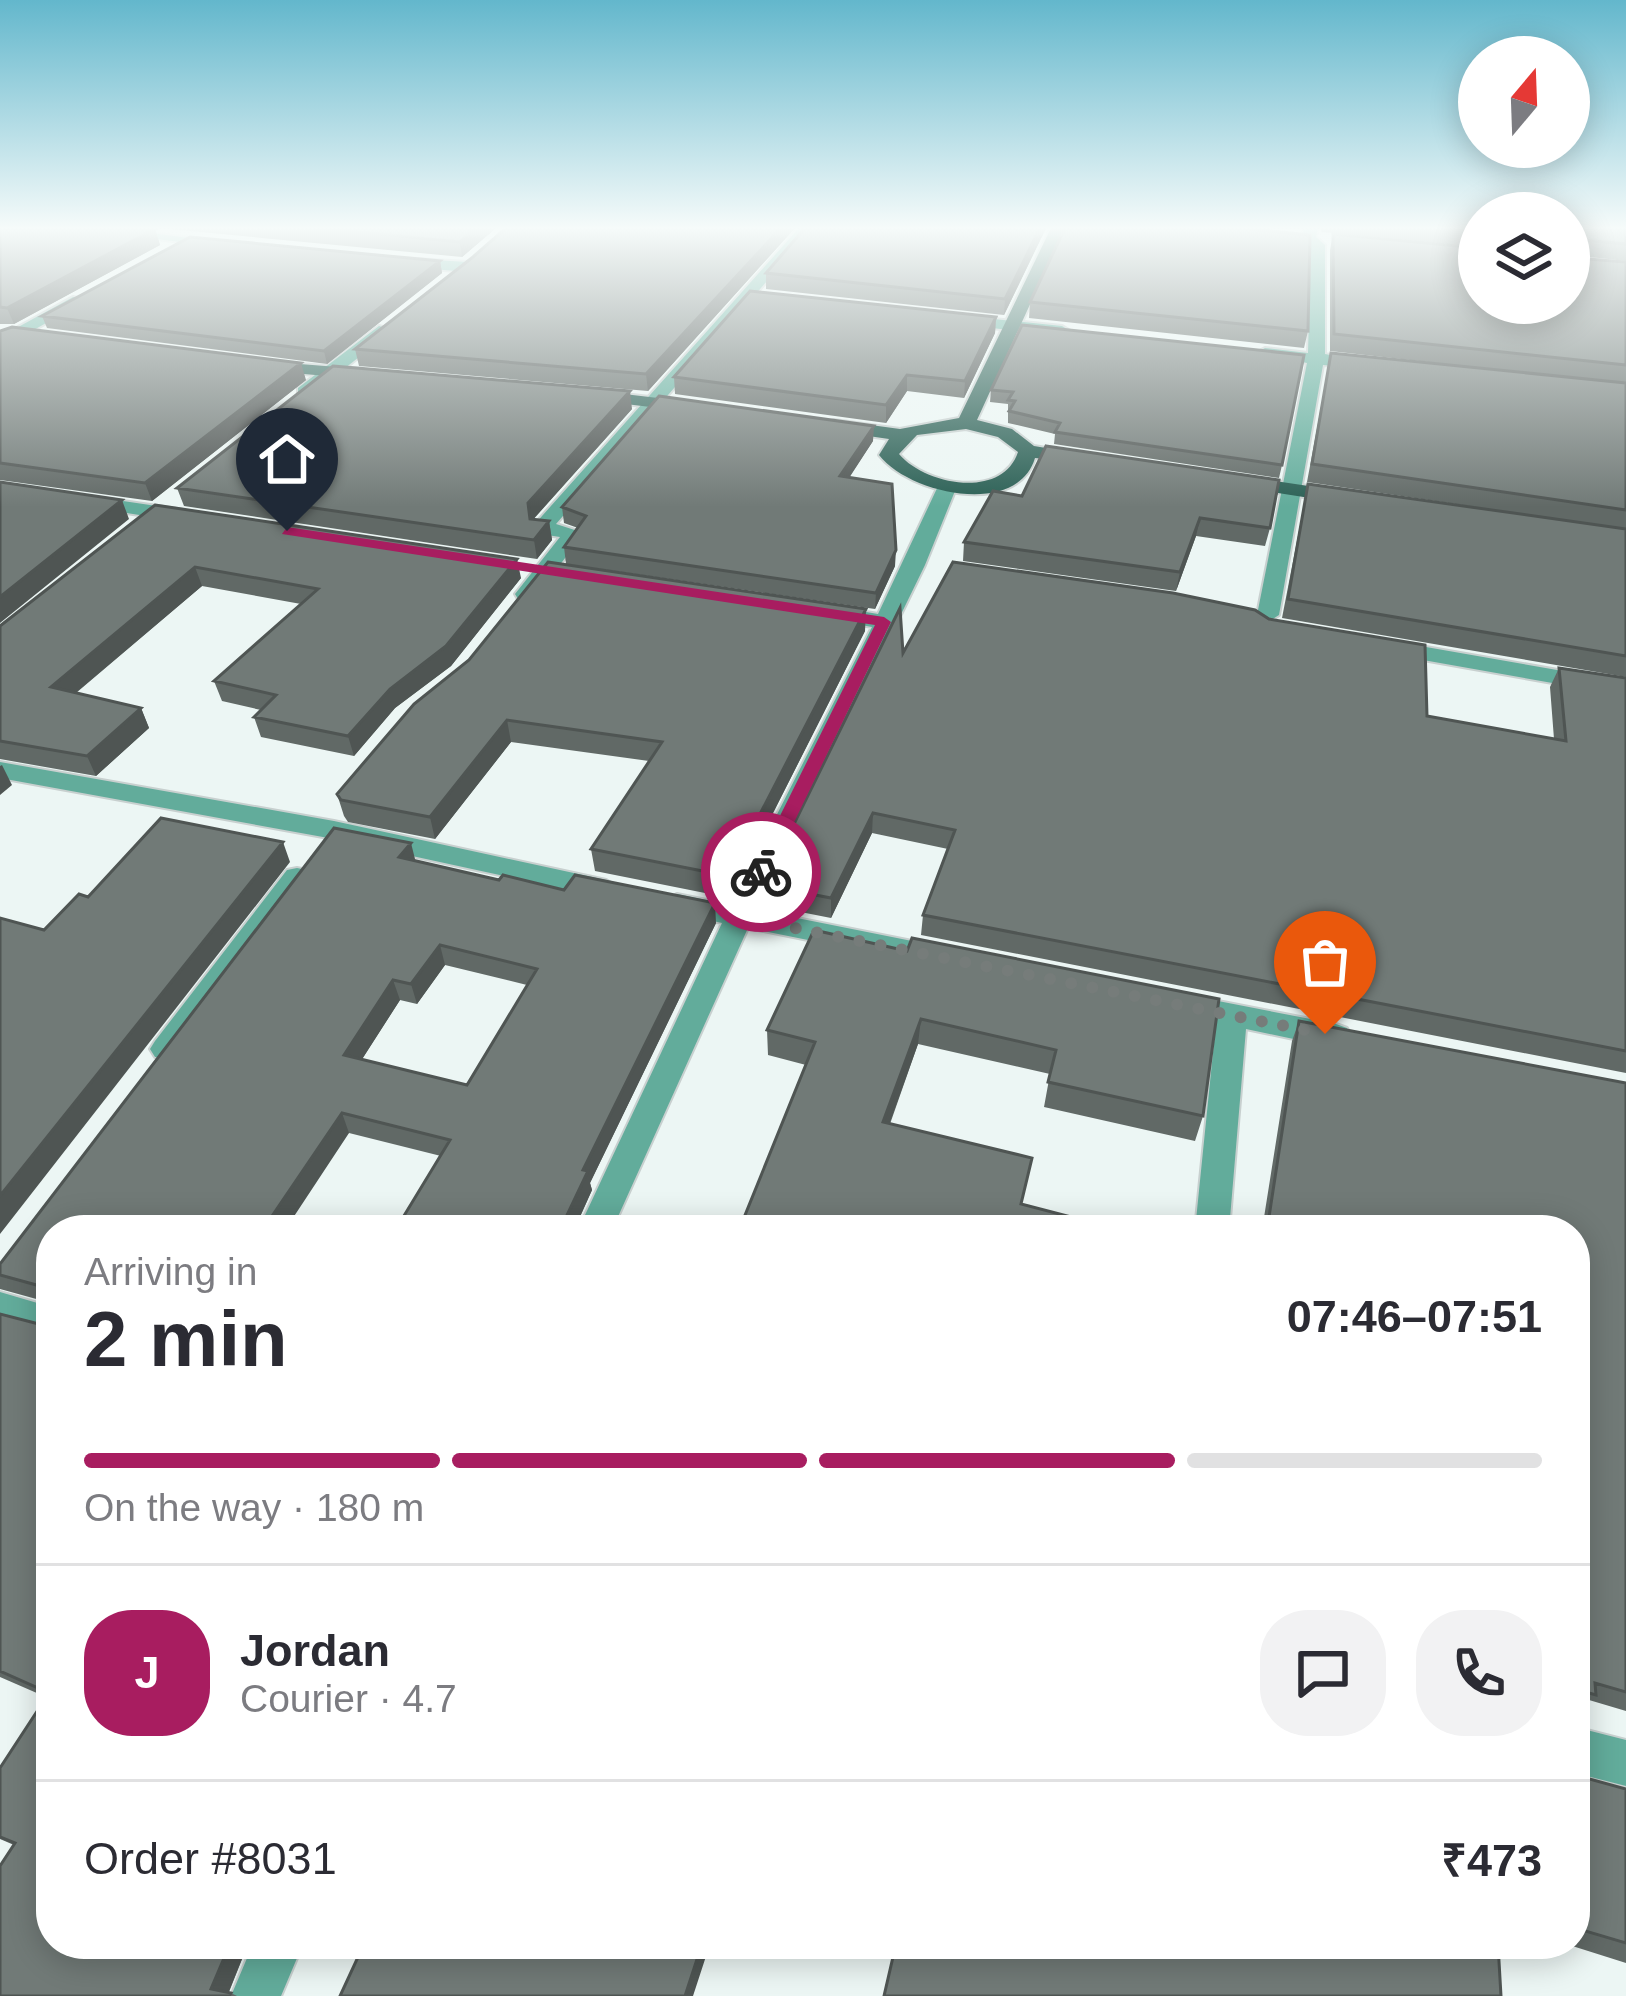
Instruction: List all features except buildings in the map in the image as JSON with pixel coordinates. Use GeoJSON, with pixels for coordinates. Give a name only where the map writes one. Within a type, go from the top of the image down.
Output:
{"type":"FeatureCollection","features":[{"type":"Feature","properties":{"kind":"main road"},"geometry":{"type":"LineString","coordinates":[[966,423],[1012,321]]}},
{"type":"Feature","properties":{"kind":"main road"},"geometry":{"type":"LineString","coordinates":[[6,337],[63,340]]}},
{"type":"Feature","properties":{"kind":"main road"},"geometry":{"type":"LineString","coordinates":[[245,364],[377,375]]}},
{"type":"Feature","properties":{"kind":"main road"},"geometry":{"type":"LineString","coordinates":[[562,393],[722,411]]}},
{"type":"Feature","properties":{"kind":"main road"},"geometry":{"type":"LineString","coordinates":[[811,423],[901,435],[919,428],[966,423],[1005,433],[1028,451],[1094,460]]}},
{"type":"Feature","properties":{"kind":"main road"},"geometry":{"type":"LineString","coordinates":[[901,435],[889,454],[894,465],[925,482],[947,486],[999,483],[1028,463],[1028,451]]}},
{"type":"Feature","properties":{"kind":"main road"},"geometry":{"type":"LineString","coordinates":[[1228,480],[1366,501]]}},
{"type":"Feature","properties":{"kind":"street"},"geometry":{"type":"LineString","coordinates":[[6,337],[37,321]]}},
{"type":"Feature","properties":{"kind":"street"},"geometry":{"type":"LineString","coordinates":[[504,621],[574,532],[541,529],[725,321]]}},
{"type":"Feature","properties":{"kind":"street"},"geometry":{"type":"LineString","coordinates":[[964,321],[1080,333]]}},
{"type":"Feature","properties":{"kind":"street"},"geometry":{"type":"LineString","coordinates":[[1268,619],[1295,490],[1316,358],[1317,321]]}},
{"type":"Feature","properties":{"kind":"street"},"geometry":{"type":"LineString","coordinates":[[279,413],[395,322]]}},
{"type":"Feature","properties":{"kind":"street"},"geometry":{"type":"LineString","coordinates":[[1245,351],[1382,366]]}},
{"type":"Feature","properties":{"kind":"street"},"geometry":{"type":"LineString","coordinates":[[602,1215],[739,917],[884,622],[926,566],[947,486]]}},
{"type":"Feature","properties":{"kind":"street"},"geometry":{"type":"LineString","coordinates":[[68,499],[203,519]]}},
{"type":"Feature","properties":{"kind":"street"},"geometry":{"type":"LineString","coordinates":[[794,608],[884,622]]}},
{"type":"Feature","properties":{"kind":"street"},"geometry":{"type":"LineString","coordinates":[[1355,642],[1626,689]]}},
{"type":"Feature","properties":{"kind":"street"},"geometry":{"type":"LineString","coordinates":[[0,770],[334,830],[974,964]]}},
{"type":"Feature","properties":{"kind":"street"},"geometry":{"type":"LineString","coordinates":[[334,830],[324,815],[338,799]]}},
{"type":"Feature","properties":{"kind":"street"},"geometry":{"type":"LineString","coordinates":[[154,1066],[334,830]]}},
{"type":"Feature","properties":{"kind":"street"},"geometry":{"type":"LineString","coordinates":[[1138,996],[1372,1042]]}},
{"type":"Feature","properties":{"kind":"street"},"geometry":{"type":"LineString","coordinates":[[1213,1215],[1232,1015]]}},
{"type":"Feature","properties":{"kind":"street"},"geometry":{"type":"LineString","coordinates":[[0,1309],[36,1320]]}},
{"type":"Feature","properties":{"kind":"street"},"geometry":{"type":"LineString","coordinates":[[1590,1754],[1626,1763]]}},
{"type":"Feature","properties":{"kind":"street"},"geometry":{"type":"LineString","coordinates":[[256,1996],[272,1959]]}},
{"type":"Feature","properties":{"kind":"way so far"},"geometry":{"type":"LineString","coordinates":[[761,872],[739,917],[1325,1034]]}},
{"type":"Feature","properties":{"kind":"route"},"geometry":{"type":"LineString","coordinates":[[287,531],[884,622],[761,872]]}}]}
